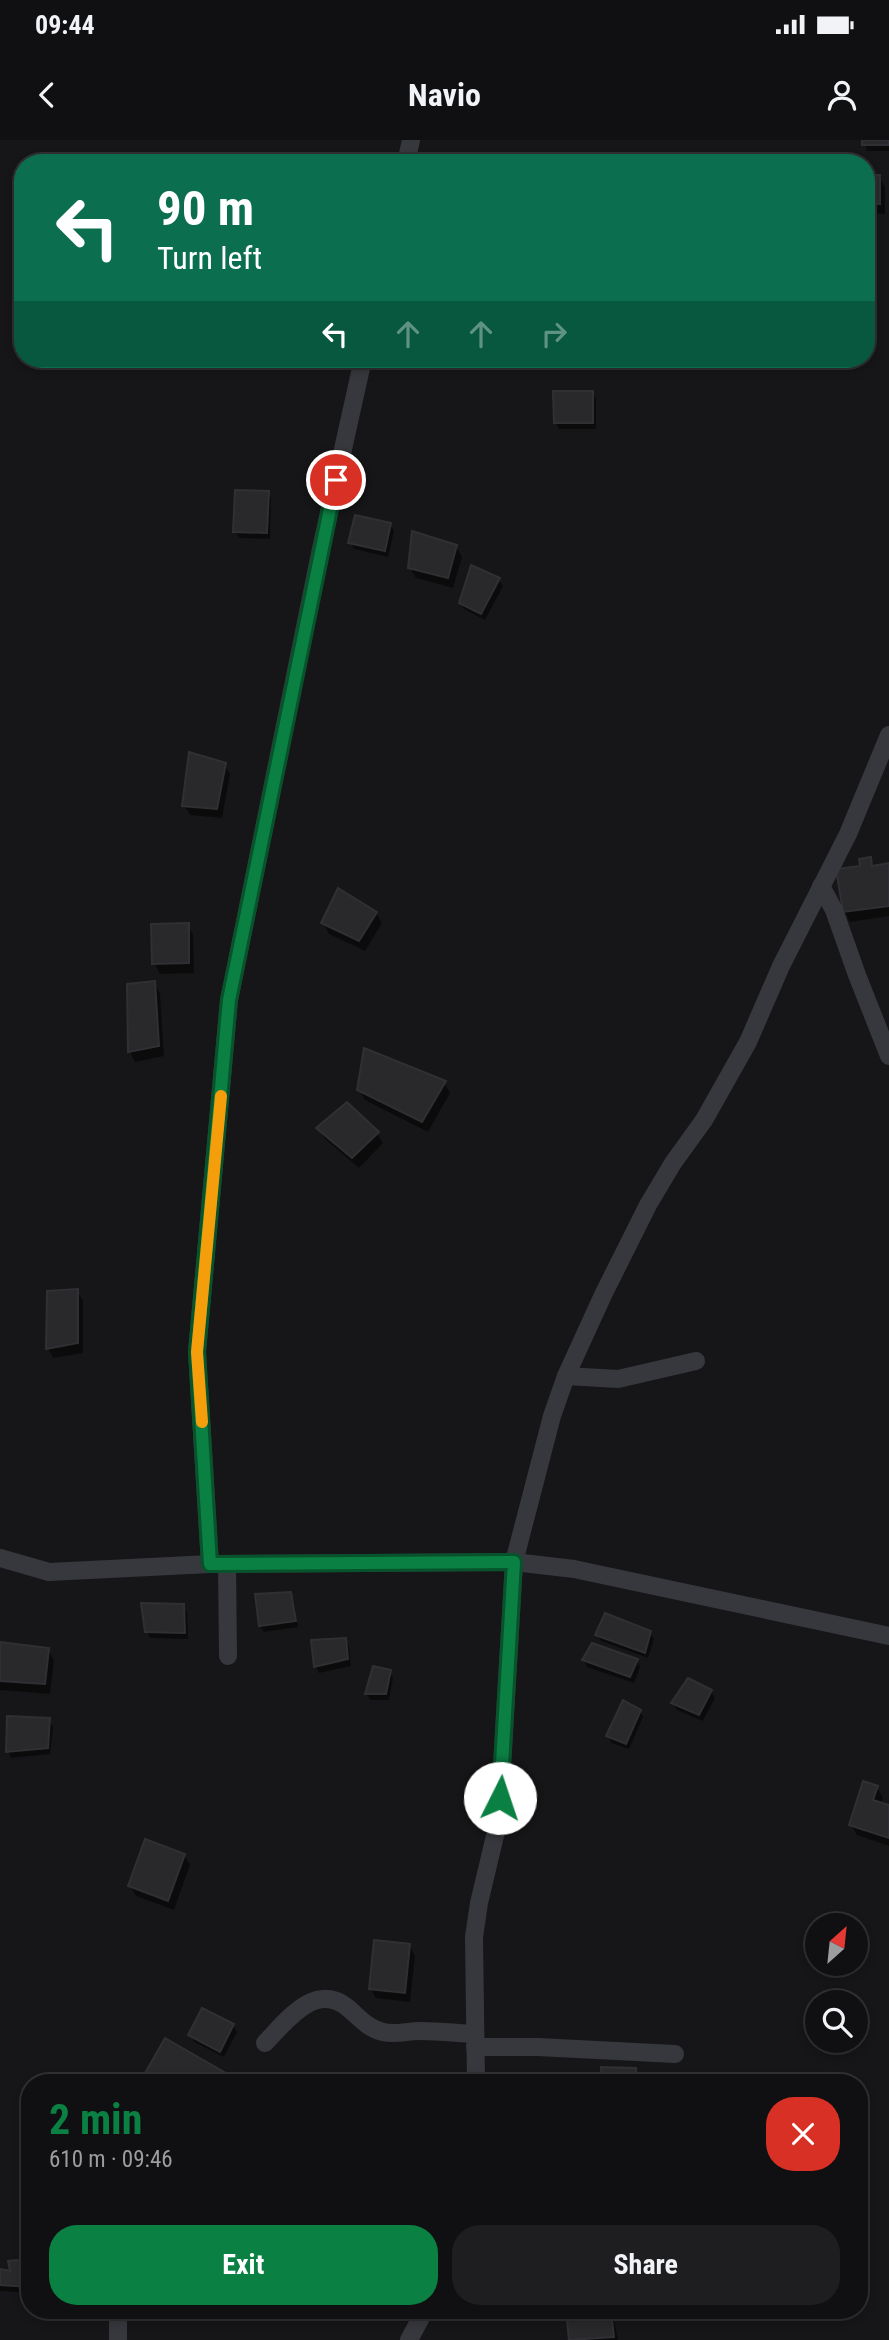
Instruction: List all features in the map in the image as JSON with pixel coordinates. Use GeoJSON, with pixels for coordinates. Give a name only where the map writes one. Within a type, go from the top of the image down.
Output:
{"type":"FeatureCollection","features":[{"type":"Feature","properties":{"kind":"street"},"geometry":{"type":"LineString","coordinates":[[228,1656],[197,1352],[229,1000],[320,553],[361,368]]}},
{"type":"Feature","properties":{"kind":"street"},"geometry":{"type":"LineString","coordinates":[[476,2074],[474,1937],[479,1903],[499,1819],[514,1562],[552,1416],[566,1376],[648,1206],[673,1163],[727,1083],[848,834],[889,735]]}},
{"type":"Feature","properties":{"kind":"street"},"geometry":{"type":"LineString","coordinates":[[821,886],[834,910],[889,1056]]}},
{"type":"Feature","properties":{"kind":"street"},"geometry":{"type":"LineString","coordinates":[[566,1376],[618,1380],[696,1361]]}},
{"type":"Feature","properties":{"kind":"street"},"geometry":{"type":"LineString","coordinates":[[0,1558],[49,1572],[219,1564],[514,1562],[574,1569],[889,1636]]}},
{"type":"Feature","properties":{"kind":"street"},"geometry":{"type":"LineString","coordinates":[[265,2043],[295,2012],[311,2000],[327,1998],[342,2003],[364,2024],[392,2034],[417,2031],[538,2047],[676,2054]]}},
{"type":"Feature","properties":{"kind":"street"},"geometry":{"type":"LineString","coordinates":[[118,2319],[118,2340]]}},
{"type":"Feature","properties":{"kind":"street"},"geometry":{"type":"LineString","coordinates":[[409,2340],[420,2319]]}},
{"type":"Feature","properties":{"kind":"building"},"geometry":{"type":"Polygon","coordinates":[[[862,140],[889,140],[889,145],[862,145],[862,140]]]}},
{"type":"Feature","properties":{"kind":"building"},"geometry":{"type":"Polygon","coordinates":[[[875,175],[880,175],[880,204],[875,204],[875,175]]]}},
{"type":"Feature","properties":{"kind":"building"},"geometry":{"type":"Polygon","coordinates":[[[553,391],[593,391],[593,423],[554,423],[553,391]]]}},
{"type":"Feature","properties":{"kind":"building"},"geometry":{"type":"Polygon","coordinates":[[[235,490],[269,491],[267,533],[233,532],[235,490]]]}},
{"type":"Feature","properties":{"kind":"building"},"geometry":{"type":"Polygon","coordinates":[[[355,515],[391,523],[385,551],[348,543],[355,515]]]}},
{"type":"Feature","properties":{"kind":"building"},"geometry":{"type":"Polygon","coordinates":[[[412,531],[457,545],[448,578],[408,568],[412,531]]]}},
{"type":"Feature","properties":{"kind":"building"},"geometry":{"type":"Polygon","coordinates":[[[471,565],[500,578],[481,614],[459,603],[471,565]]]}},
{"type":"Feature","properties":{"kind":"building"},"geometry":{"type":"Polygon","coordinates":[[[189,752],[226,763],[217,809],[182,806],[189,752]]]}},
{"type":"Feature","properties":{"kind":"building"},"geometry":{"type":"Polygon","coordinates":[[[871,857],[872,866],[889,863],[889,906],[843,912],[836,869],[860,866],[859,859],[871,857]]]}},
{"type":"Feature","properties":{"kind":"building"},"geometry":{"type":"Polygon","coordinates":[[[338,888],[377,912],[359,941],[321,923],[338,888]]]}},
{"type":"Feature","properties":{"kind":"building"},"geometry":{"type":"Polygon","coordinates":[[[189,923],[189,963],[152,964],[151,924],[189,923]]]}},
{"type":"Feature","properties":{"kind":"building"},"geometry":{"type":"Polygon","coordinates":[[[155,981],[159,1046],[128,1052],[127,984],[155,981]]]}},
{"type":"Feature","properties":{"kind":"building"},"geometry":{"type":"Polygon","coordinates":[[[364,1048],[446,1081],[422,1122],[357,1090],[364,1048]]]}},
{"type":"Feature","properties":{"kind":"building"},"geometry":{"type":"Polygon","coordinates":[[[347,1102],[379,1132],[352,1158],[316,1128],[347,1102]]]}},
{"type":"Feature","properties":{"kind":"building"},"geometry":{"type":"Polygon","coordinates":[[[78,1289],[78,1343],[46,1349],[47,1291],[78,1289]]]}},
{"type":"Feature","properties":{"kind":"building"},"geometry":{"type":"Polygon","coordinates":[[[291,1592],[296,1621],[259,1626],[255,1594],[291,1592]]]}},
{"type":"Feature","properties":{"kind":"building"},"geometry":{"type":"Polygon","coordinates":[[[141,1603],[184,1604],[185,1633],[145,1632],[141,1603]]]}},
{"type":"Feature","properties":{"kind":"building"},"geometry":{"type":"Polygon","coordinates":[[[605,1613],[651,1631],[645,1653],[595,1635],[605,1613]]]}},
{"type":"Feature","properties":{"kind":"building"},"geometry":{"type":"Polygon","coordinates":[[[346,1638],[348,1659],[314,1667],[311,1640],[346,1638]]]}},
{"type":"Feature","properties":{"kind":"building"},"geometry":{"type":"Polygon","coordinates":[[[0,1642],[49,1648],[45,1684],[0,1681],[0,1642]]]}},
{"type":"Feature","properties":{"kind":"building"},"geometry":{"type":"Polygon","coordinates":[[[592,1643],[638,1659],[630,1677],[582,1660],[592,1643]]]}},
{"type":"Feature","properties":{"kind":"building"},"geometry":{"type":"Polygon","coordinates":[[[373,1666],[391,1670],[386,1694],[365,1694],[373,1666]]]}},
{"type":"Feature","properties":{"kind":"building"},"geometry":{"type":"Polygon","coordinates":[[[688,1678],[712,1690],[699,1715],[671,1703],[688,1678]]]}},
{"type":"Feature","properties":{"kind":"building"},"geometry":{"type":"Polygon","coordinates":[[[623,1700],[641,1710],[626,1744],[606,1736],[623,1700]]]}},
{"type":"Feature","properties":{"kind":"building"},"geometry":{"type":"Polygon","coordinates":[[[7,1716],[50,1718],[48,1748],[6,1752],[7,1716]]]}},
{"type":"Feature","properties":{"kind":"building"},"geometry":{"type":"Polygon","coordinates":[[[863,1781],[878,1786],[873,1800],[889,1805],[889,1838],[849,1825],[863,1781]]]}},
{"type":"Feature","properties":{"kind":"building"},"geometry":{"type":"Polygon","coordinates":[[[145,1839],[185,1854],[168,1901],[128,1886],[145,1839]]]}},
{"type":"Feature","properties":{"kind":"building"},"geometry":{"type":"Polygon","coordinates":[[[374,1940],[410,1944],[405,1993],[369,1989],[374,1940]]]}},
{"type":"Feature","properties":{"kind":"building"},"geometry":{"type":"Polygon","coordinates":[[[202,2008],[234,2024],[220,2052],[188,2035],[202,2008]]]}},
{"type":"Feature","properties":{"kind":"building"},"geometry":{"type":"Polygon","coordinates":[[[165,2038],[228,2074],[145,2074],[165,2038]]]}},
{"type":"Feature","properties":{"kind":"building"},"geometry":{"type":"Polygon","coordinates":[[[601,2067],[636,2068],[636,2074],[601,2074],[601,2067]]]}},
{"type":"Feature","properties":{"kind":"building"},"geometry":{"type":"Polygon","coordinates":[[[21,2260],[21,2286],[0,2285],[0,2269],[10,2271],[8,2261],[21,2260]]]}},
{"type":"Feature","properties":{"kind":"building"},"geometry":{"type":"Polygon","coordinates":[[[567,2319],[612,2319],[614,2337],[569,2340],[567,2319]]]}},
{"type":"Feature","properties":{"kind":"slow traffic"},"geometry":{"type":"LineString","coordinates":[[202,1422],[197,1352],[221,1096]]}},
{"type":"Feature","properties":{"kind":"route"},"geometry":{"type":"LineString","coordinates":[[336,480],[229,1000],[197,1352],[210,1564],[514,1562],[500,1798]]}}]}
